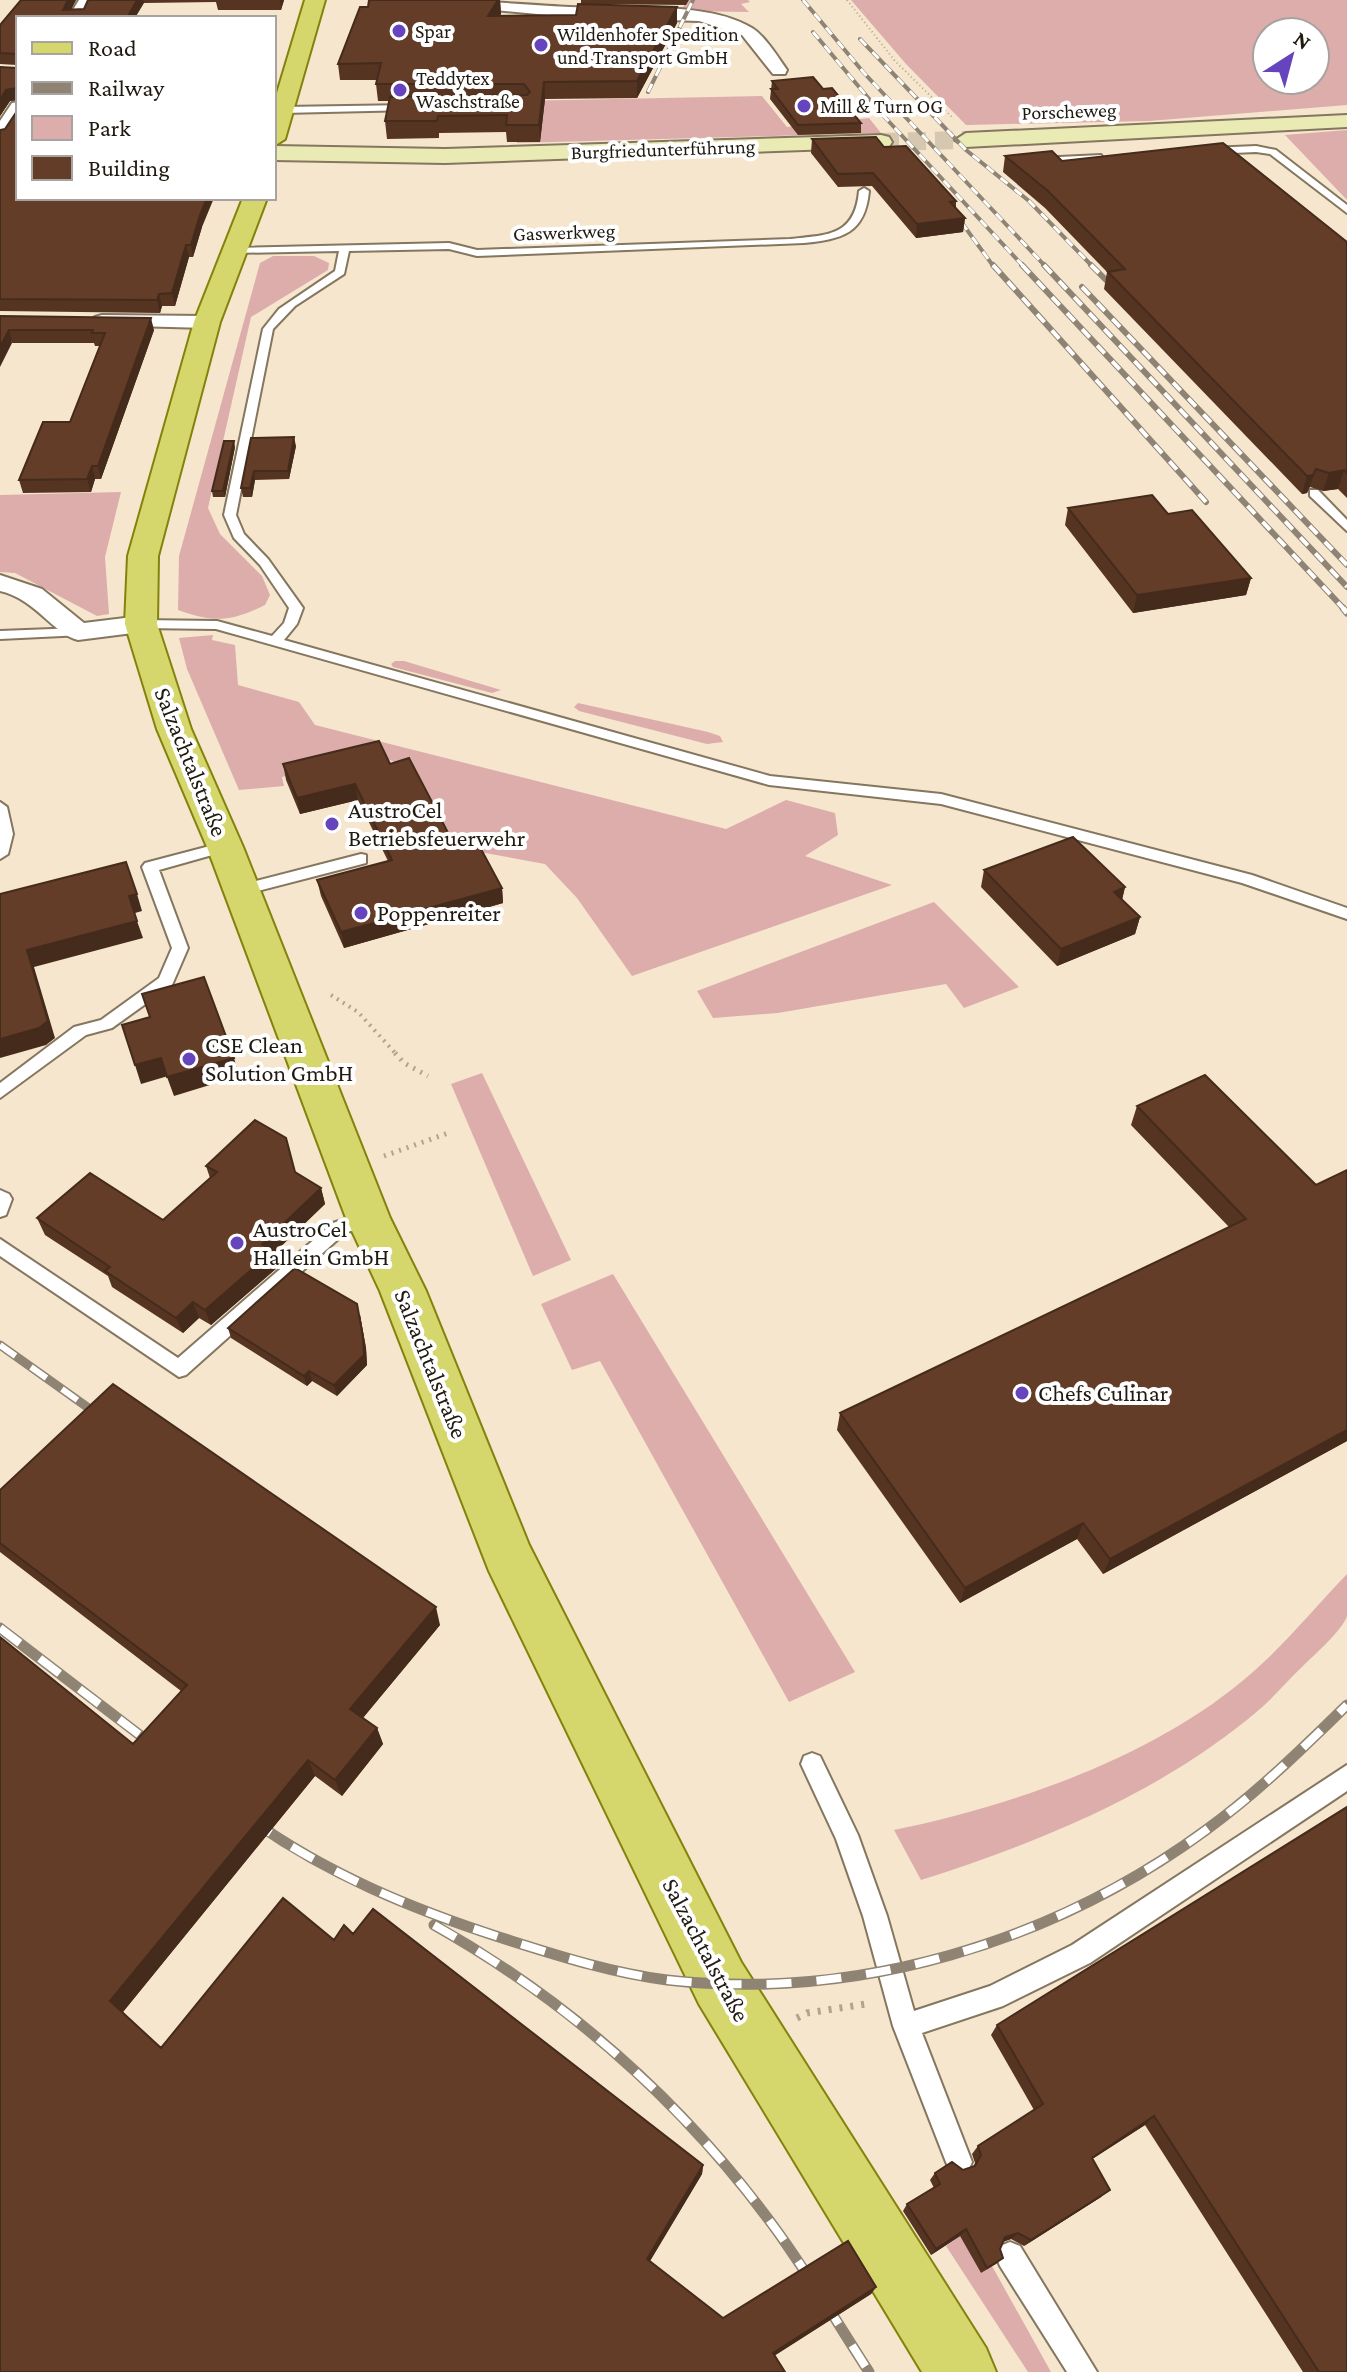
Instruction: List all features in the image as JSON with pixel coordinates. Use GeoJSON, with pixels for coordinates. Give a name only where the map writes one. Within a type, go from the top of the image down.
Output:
{"type":"FeatureCollection","features":[{"type":"Feature","properties":{"kind":"main road"},"geometry":{"type":"LineString","coordinates":[[276,133],[315,0]]}},
{"type":"Feature","properties":{"kind":"main road","name":"Salzachtalstraße"},"geometry":{"type":"LineString","coordinates":[[254,200],[207,322],[143,556],[141,624],[174,729],[225,847],[362,1203],[403,1291],[507,1554],[694,1932],[754,2038],[962,2372]]}},
{"type":"Feature","properties":{"kind":"street"},"geometry":{"type":"LineString","coordinates":[[442,0],[569,12],[699,16],[748,32],[779,70]]}},
{"type":"Feature","properties":{"kind":"street"},"geometry":{"type":"LineString","coordinates":[[0,135],[16,110]]}},
{"type":"Feature","properties":{"kind":"street"},"geometry":{"type":"LineString","coordinates":[[962,132],[1347,121]]}},
{"type":"Feature","properties":{"kind":"street","name":"Burgfriedunterführung"},"geometry":{"type":"LineString","coordinates":[[276,168],[445,156],[881,142]]}},
{"type":"Feature","properties":{"kind":"street","name":"Burgfriedunterführung"},"geometry":{"type":"LineString","coordinates":[[276,153],[445,156]]}},
{"type":"Feature","properties":{"kind":"street"},"geometry":{"type":"LineString","coordinates":[[81,321],[207,322]]}},
{"type":"Feature","properties":{"kind":"street"},"geometry":{"type":"LineString","coordinates":[[0,583],[14,585],[53,607],[78,632],[141,624]]}},
{"type":"Feature","properties":{"kind":"lane"},"geometry":{"type":"LineString","coordinates":[[283,110],[424,108]]}},
{"type":"Feature","properties":{"kind":"lane"},"geometry":{"type":"LineString","coordinates":[[1196,152],[1256,149],[1273,152],[1347,210]]}},
{"type":"Feature","properties":{"kind":"lane"},"geometry":{"type":"LineString","coordinates":[[1033,162],[1107,157]]}},
{"type":"Feature","properties":{"kind":"lane","name":"Gaswerkweg"},"geometry":{"type":"LineString","coordinates":[[236,250],[449,246],[477,253],[790,242],[833,236],[846,231],[858,220],[864,204],[864,191]]}},
{"type":"Feature","properties":{"kind":"lane"},"geometry":{"type":"LineString","coordinates":[[276,640],[290,624],[296,608],[264,562],[238,535],[230,515],[268,329],[274,318],[290,304],[340,272],[344,250]]}},
{"type":"Feature","properties":{"kind":"lane"},"geometry":{"type":"LineString","coordinates":[[1314,493],[1347,527]]}},
{"type":"Feature","properties":{"kind":"lane"},"geometry":{"type":"LineString","coordinates":[[141,624],[217,625],[769,780],[941,799],[1247,879],[1347,914]]}},
{"type":"Feature","properties":{"kind":"lane"},"geometry":{"type":"LineString","coordinates":[[0,635],[78,632]]}},
{"type":"Feature","properties":{"kind":"lane"},"geometry":{"type":"LineString","coordinates":[[0,807],[6,834],[0,854]]}},
{"type":"Feature","properties":{"kind":"lane"},"geometry":{"type":"LineString","coordinates":[[0,1092],[80,1031],[106,1024],[166,981],[180,948],[150,867],[225,847]]}},
{"type":"Feature","properties":{"kind":"lane"},"geometry":{"type":"LineString","coordinates":[[242,890],[361,859]]}},
{"type":"Feature","properties":{"kind":"lane"},"geometry":{"type":"LineString","coordinates":[[0,1197],[3,1199],[0,1210]]}},
{"type":"Feature","properties":{"kind":"lane"},"geometry":{"type":"LineString","coordinates":[[0,1246],[179,1369],[339,1228],[362,1203]]}},
{"type":"Feature","properties":{"kind":"lane"},"geometry":{"type":"LineString","coordinates":[[812,1764],[846,1835],[875,1916],[906,2026],[959,2162]]}},
{"type":"Feature","properties":{"kind":"lane"},"geometry":{"type":"LineString","coordinates":[[906,2026],[994,1997],[1081,1954],[1347,1777]]}},
{"type":"Feature","properties":{"kind":"lane"},"geometry":{"type":"LineString","coordinates":[[1010,2256],[1083,2372]]}},
{"type":"Feature","properties":{"kind":"path"},"geometry":{"type":"LineString","coordinates":[[847,0],[895,61],[936,98],[962,132]]}},
{"type":"Feature","properties":{"kind":"path"},"geometry":{"type":"LineString","coordinates":[[331,995],[358,1012],[404,1063],[428,1076]]}},
{"type":"Feature","properties":{"kind":"path"},"geometry":{"type":"LineString","coordinates":[[362,1203],[387,1176],[382,1157],[451,1132]]}},
{"type":"Feature","properties":{"kind":"path"},"geometry":{"type":"LineString","coordinates":[[754,2038],[807,2013],[898,1999]]}},
{"type":"Feature","properties":{"kind":"green space"},"geometry":{"type":"Polygon","coordinates":[[[687,0],[748,0],[750,2],[741,4],[749,12],[681,11],[687,0]]]}},
{"type":"Feature","properties":{"kind":"green space"},"geometry":{"type":"Polygon","coordinates":[[[851,0],[1347,0],[1347,105],[1149,121],[966,125],[906,64],[851,0]]]}},
{"type":"Feature","properties":{"kind":"green space"},"geometry":{"type":"Polygon","coordinates":[[[762,96],[787,127],[869,118],[881,133],[517,143],[518,101],[762,96]]]}},
{"type":"Feature","properties":{"kind":"green space"},"geometry":{"type":"Polygon","coordinates":[[[1347,130],[1347,200],[1285,135],[1347,130]]]}},
{"type":"Feature","properties":{"kind":"green space"},"geometry":{"type":"Polygon","coordinates":[[[273,256],[314,256],[329,263],[328,270],[251,317],[208,508],[220,534],[262,576],[270,595],[265,605],[242,615],[212,619],[178,610],[179,556],[260,263],[273,256]]]}},
{"type":"Feature","properties":{"kind":"green space"},"geometry":{"type":"Polygon","coordinates":[[[121,492],[105,557],[109,614],[97,616],[15,573],[0,572],[0,495],[121,492]]]}},
{"type":"Feature","properties":{"kind":"green space"},"geometry":{"type":"Polygon","coordinates":[[[213,635],[212,640],[235,645],[238,685],[299,702],[315,725],[726,829],[786,800],[835,813],[838,835],[805,856],[892,885],[632,976],[577,898],[545,864],[458,848],[415,771],[376,754],[282,777],[284,786],[239,790],[187,669],[179,638],[213,635]]]}},
{"type":"Feature","properties":{"kind":"green space"},"geometry":{"type":"Polygon","coordinates":[[[395,661],[501,690],[492,693],[393,667],[391,664],[395,661]]]}},
{"type":"Feature","properties":{"kind":"green space"},"geometry":{"type":"Polygon","coordinates":[[[578,703],[708,732],[720,736],[723,742],[707,744],[579,711],[574,707],[578,703]]]}},
{"type":"Feature","properties":{"kind":"green space"},"geometry":{"type":"Polygon","coordinates":[[[934,902],[1019,987],[964,1008],[946,984],[778,1013],[713,1018],[697,991],[934,902]]]}},
{"type":"Feature","properties":{"kind":"green space"},"geometry":{"type":"Polygon","coordinates":[[[482,1073],[571,1260],[533,1276],[451,1084],[482,1073]]]}},
{"type":"Feature","properties":{"kind":"green space"},"geometry":{"type":"Polygon","coordinates":[[[613,1274],[855,1672],[789,1702],[600,1361],[572,1370],[541,1304],[613,1274]]]}},
{"type":"Feature","properties":{"kind":"green space"},"geometry":{"type":"Polygon","coordinates":[[[1347,1574],[1347,1616],[1340,1629],[1266,1704],[1223,1739],[1142,1790],[1099,1811],[1011,1849],[921,1880],[894,1830],[1037,1791],[1131,1752],[1175,1728],[1217,1701],[1254,1671],[1347,1574]]]}},
{"type":"Feature","properties":{"kind":"green space"},"geometry":{"type":"Polygon","coordinates":[[[960,2236],[981,2273],[992,2266],[1051,2372],[1028,2372],[946,2246],[960,2236]]]}},
{"type":"Feature","properties":{"kind":"building"},"geometry":{"type":"Polygon","coordinates":[[[21,0],[68,0],[63,10],[84,9],[88,0],[137,0],[128,16],[16,16],[16,54],[0,53],[0,25],[21,0]]]}},
{"type":"Feature","properties":{"kind":"building"},"geometry":{"type":"Polygon","coordinates":[[[369,0],[498,0],[488,16],[576,15],[578,4],[677,7],[637,81],[544,82],[539,125],[506,125],[507,115],[438,116],[437,121],[385,121],[390,97],[527,95],[530,92],[524,84],[376,84],[381,63],[338,64],[360,7],[368,7],[369,0]]]}},
{"type":"Feature","properties":{"kind":"building"},"geometry":{"type":"Polygon","coordinates":[[[0,67],[16,68],[16,88],[6,90],[0,100],[0,67]]]}},
{"type":"Feature","properties":{"kind":"building"},"geometry":{"type":"Polygon","coordinates":[[[813,77],[823,89],[832,88],[861,123],[798,125],[771,89],[778,89],[772,81],[813,77]]]}},
{"type":"Feature","properties":{"kind":"building"},"geometry":{"type":"Polygon","coordinates":[[[16,112],[16,200],[206,200],[191,245],[186,245],[172,293],[159,294],[157,300],[0,299],[0,130],[5,129],[16,112]]]}},
{"type":"Feature","properties":{"kind":"building"},"geometry":{"type":"Polygon","coordinates":[[[876,137],[884,147],[906,146],[956,201],[950,202],[965,218],[917,224],[873,173],[838,174],[812,139],[876,137]]]}},
{"type":"Feature","properties":{"kind":"building"},"geometry":{"type":"Polygon","coordinates":[[[1223,143],[1347,242],[1347,473],[1344,470],[1329,473],[1316,469],[1313,475],[1307,476],[1108,272],[1125,269],[1048,191],[1005,156],[1052,151],[1062,161],[1223,143]]]}},
{"type":"Feature","properties":{"kind":"building"},"geometry":{"type":"Polygon","coordinates":[[[0,316],[151,318],[98,466],[92,466],[87,479],[19,480],[43,422],[70,422],[105,333],[92,333],[93,330],[9,330],[0,347],[0,316]]]}},
{"type":"Feature","properties":{"kind":"building"},"geometry":{"type":"Polygon","coordinates":[[[294,437],[288,471],[254,471],[250,488],[241,488],[251,438],[294,437]]]}},
{"type":"Feature","properties":{"kind":"building"},"geometry":{"type":"Polygon","coordinates":[[[224,441],[234,441],[223,491],[212,491],[224,441]]]}},
{"type":"Feature","properties":{"kind":"building"},"geometry":{"type":"Polygon","coordinates":[[[1152,495],[1168,514],[1192,510],[1251,578],[1137,595],[1068,508],[1152,495]]]}},
{"type":"Feature","properties":{"kind":"building"},"geometry":{"type":"Polygon","coordinates":[[[379,741],[390,764],[409,758],[454,844],[475,838],[502,888],[341,932],[317,880],[392,860],[355,784],[297,798],[283,764],[379,741]]]}},
{"type":"Feature","properties":{"kind":"building"},"geometry":{"type":"Polygon","coordinates":[[[1073,837],[1125,887],[1114,892],[1140,917],[1061,949],[984,870],[1073,837]]]}},
{"type":"Feature","properties":{"kind":"building"},"geometry":{"type":"Polygon","coordinates":[[[126,862],[137,894],[129,896],[137,921],[27,950],[48,1021],[39,1028],[0,1039],[0,894],[126,862]]]}},
{"type":"Feature","properties":{"kind":"building"},"geometry":{"type":"Polygon","coordinates":[[[204,977],[234,1058],[167,1077],[161,1058],[135,1065],[122,1025],[150,1017],[142,994],[204,977]]]}},
{"type":"Feature","properties":{"kind":"building"},"geometry":{"type":"Polygon","coordinates":[[[1205,1075],[1316,1185],[1347,1170],[1347,1430],[1110,1559],[1083,1523],[965,1588],[840,1413],[1246,1219],[1137,1106],[1205,1075]]]}},
{"type":"Feature","properties":{"kind":"building"},"geometry":{"type":"Polygon","coordinates":[[[255,1120],[286,1138],[295,1172],[321,1188],[262,1244],[273,1251],[205,1310],[193,1302],[176,1318],[105,1271],[110,1267],[37,1218],[90,1173],[163,1220],[217,1172],[206,1166],[255,1120]]]}},
{"type":"Feature","properties":{"kind":"building"},"geometry":{"type":"Polygon","coordinates":[[[295,1268],[357,1304],[364,1355],[334,1385],[309,1371],[304,1376],[228,1328],[295,1268]]]}},
{"type":"Feature","properties":{"kind":"building"},"geometry":{"type":"Polygon","coordinates":[[[113,1384],[436,1607],[350,1709],[377,1728],[335,1780],[308,1760],[110,2001],[161,2048],[283,1898],[334,1940],[344,1925],[353,1934],[373,1909],[703,2165],[647,2259],[723,2318],[848,2241],[876,2287],[773,2353],[785,2372],[0,2372],[0,1637],[133,1744],[187,1685],[0,1543],[0,1490],[113,1384]]]}},
{"type":"Feature","properties":{"kind":"building"},"geometry":{"type":"Polygon","coordinates":[[[1347,1807],[1347,2372],[1319,2372],[1154,2116],[1092,2158],[1110,2190],[1031,2240],[1018,2233],[1005,2237],[1000,2249],[1003,2258],[987,2268],[966,2229],[936,2249],[907,2204],[940,2184],[935,2173],[952,2162],[963,2170],[975,2166],[981,2155],[978,2146],[1043,2104],[997,2025],[1347,1807]]]}},
{"type":"Feature","properties":{"kind":"tunnel"},"geometry":{"type":"LineString","coordinates":[[881,142],[966,140]]}},
{"type":"Feature","properties":{"kind":"railway"},"geometry":{"type":"LineString","coordinates":[[648,92],[693,0]]}},
{"type":"Feature","properties":{"kind":"railway"},"geometry":{"type":"LineString","coordinates":[[803,0],[864,73],[1046,267]]}},
{"type":"Feature","properties":{"kind":"railway"},"geometry":{"type":"LineString","coordinates":[[813,32],[880,112],[1024,267]]}},
{"type":"Feature","properties":{"kind":"railway"},"geometry":{"type":"LineString","coordinates":[[860,39],[966,150],[1029,201],[1093,267]]}},
{"type":"Feature","properties":{"kind":"railway"},"geometry":{"type":"LineString","coordinates":[[951,208],[994,267]]}},
{"type":"Feature","properties":{"kind":"railway"},"geometry":{"type":"LineString","coordinates":[[993,265],[1206,502]]}},
{"type":"Feature","properties":{"kind":"railway"},"geometry":{"type":"LineString","coordinates":[[1022,265],[1345,610]]}},
{"type":"Feature","properties":{"kind":"railway"},"geometry":{"type":"LineString","coordinates":[[1044,265],[1347,587]]}},
{"type":"Feature","properties":{"kind":"railway"},"geometry":{"type":"LineString","coordinates":[[1093,267],[1114,288]]}},
{"type":"Feature","properties":{"kind":"railway"},"geometry":{"type":"LineString","coordinates":[[1082,287],[1347,565]]}},
{"type":"Feature","properties":{"kind":"railway"},"geometry":{"type":"LineString","coordinates":[[1343,608],[1347,613]]}},
{"type":"Feature","properties":{"kind":"railway"},"geometry":{"type":"LineString","coordinates":[[0,1345],[104,1419]]}},
{"type":"Feature","properties":{"kind":"railway"},"geometry":{"type":"LineString","coordinates":[[0,1628],[158,1749]]}},
{"type":"Feature","properties":{"kind":"railway"},"geometry":{"type":"LineString","coordinates":[[250,1819],[309,1857],[371,1888],[468,1927],[563,1957],[667,1980],[738,1984],[810,1981],[880,1972],[950,1955],[1018,1933],[1084,1904],[1146,1870],[1225,1816],[1347,1705]]}},
{"type":"Feature","properties":{"kind":"railway"},"geometry":{"type":"LineString","coordinates":[[434,1925],[529,1985],[574,2019],[617,2055],[697,2133],[769,2220],[869,2372]]}},
{"type":"Feature","properties":{"kind":"place","name":"Spar"},"geometry":{"type":"Point","coordinates":[399,31]}},
{"type":"Feature","properties":{"kind":"place","name":"Wildenhofer Spedition und Transport GmbH"},"geometry":{"type":"Point","coordinates":[541,45]}},
{"type":"Feature","properties":{"kind":"place","name":"Teddytex Waschstraße"},"geometry":{"type":"Point","coordinates":[400,90]}},
{"type":"Feature","properties":{"kind":"place","name":"Mill & Turn OG"},"geometry":{"type":"Point","coordinates":[804,106]}},
{"type":"Feature","properties":{"kind":"place","name":"AustroCel Betriebsfeuerwehr"},"geometry":{"type":"Point","coordinates":[332,824]}},
{"type":"Feature","properties":{"kind":"place","name":"Poppenreiter"},"geometry":{"type":"Point","coordinates":[361,913]}},
{"type":"Feature","properties":{"kind":"place","name":"CSE Clean Solution GmbH"},"geometry":{"type":"Point","coordinates":[189,1059]}},
{"type":"Feature","properties":{"kind":"place","name":"AustroCel Hallein GmbH"},"geometry":{"type":"Point","coordinates":[237,1243]}},
{"type":"Feature","properties":{"kind":"place","name":"Chefs Culinar"},"geometry":{"type":"Point","coordinates":[1022,1393]}}]}
